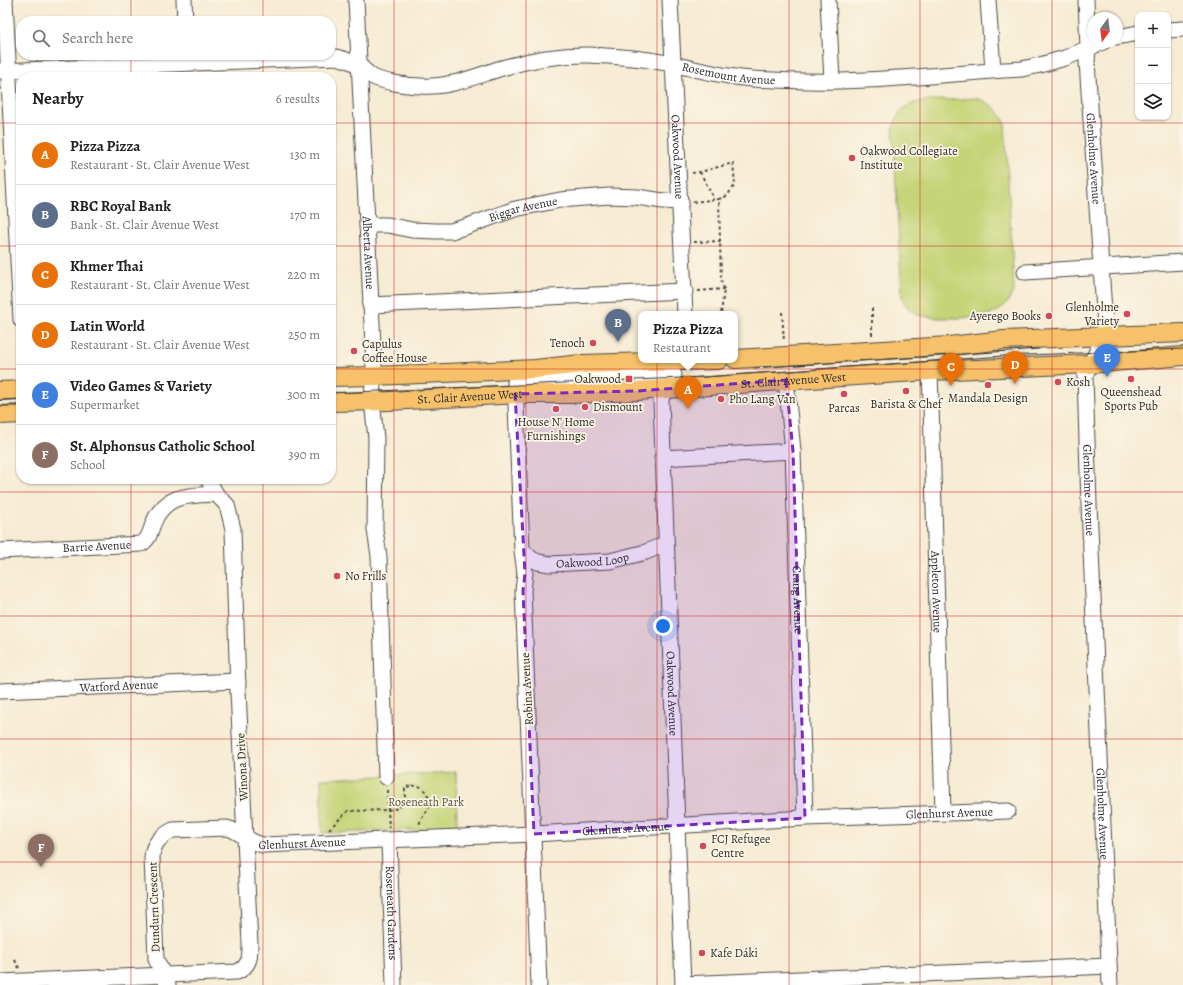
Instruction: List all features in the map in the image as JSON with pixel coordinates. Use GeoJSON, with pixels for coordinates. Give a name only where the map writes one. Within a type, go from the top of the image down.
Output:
{"type":"FeatureCollection","features":[{"type":"Feature","properties":{"kind":"main road","name":"St. Clair Avenue West"},"geometry":{"type":"LineString","coordinates":[[738,359],[948,346],[1004,340],[1183,333]]}},
{"type":"Feature","properties":{"kind":"main road","name":"St. Clair Avenue West"},"geometry":{"type":"LineString","coordinates":[[336,377],[535,369],[582,364],[786,380],[930,371],[1090,364],[1183,356]]}},
{"type":"Feature","properties":{"kind":"main road","name":"St. Clair Avenue West"},"geometry":{"type":"LineString","coordinates":[[336,402],[515,394],[571,394],[637,391],[676,371],[707,363]]}},
{"type":"Feature","properties":{"kind":"main road"},"geometry":{"type":"LineString","coordinates":[[0,391],[16,390]]}},
{"type":"Feature","properties":{"kind":"main road"},"geometry":{"type":"LineString","coordinates":[[0,415],[16,414]]}},
{"type":"Feature","properties":{"kind":"street"},"geometry":{"type":"LineString","coordinates":[[5,0],[4,70],[16,246]]}},
{"type":"Feature","properties":{"kind":"street"},"geometry":{"type":"LineString","coordinates":[[184,0],[185,16]]}},
{"type":"Feature","properties":{"kind":"street","name":"Alberta Avenue"},"geometry":{"type":"LineString","coordinates":[[356,0],[374,376],[372,401],[376,438],[375,530],[379,556],[386,777]]}},
{"type":"Feature","properties":{"kind":"street","name":"Oakwood Avenue"},"geometry":{"type":"LineString","coordinates":[[670,0],[673,65],[686,202],[690,291],[686,311]]}},
{"type":"Feature","properties":{"kind":"street"},"geometry":{"type":"LineString","coordinates":[[828,0],[832,81]]}},
{"type":"Feature","properties":{"kind":"street"},"geometry":{"type":"LineString","coordinates":[[988,0],[993,70]]}},
{"type":"Feature","properties":{"kind":"street","name":"Glenholme Avenue"},"geometry":{"type":"LineString","coordinates":[[1086,0],[1087,24]]}},
{"type":"Feature","properties":{"kind":"street"},"geometry":{"type":"LineString","coordinates":[[1171,30],[1183,29]]}},
{"type":"Feature","properties":{"kind":"street"},"geometry":{"type":"LineString","coordinates":[[1123,36],[1135,34]]}},
{"type":"Feature","properties":{"kind":"street","name":"Rosemount Avenue"},"geometry":{"type":"LineString","coordinates":[[336,57],[346,59],[359,66],[375,78],[421,87],[454,83],[472,79],[502,68],[561,56],[584,55],[656,61],[725,76],[751,79],[832,81],[900,78],[1022,69],[1040,66],[1071,56],[1088,48]]}},
{"type":"Feature","properties":{"kind":"street","name":"Glenholme Avenue"},"geometry":{"type":"LineString","coordinates":[[1088,48],[1087,62],[1105,325],[1104,336],[1085,376],[1089,505],[1110,985]]}},
{"type":"Feature","properties":{"kind":"street","name":"Rosemount Avenue"},"geometry":{"type":"LineString","coordinates":[[4,70],[187,65],[280,60]]}},
{"type":"Feature","properties":{"kind":"street","name":"Biggar Avenue"},"geometry":{"type":"LineString","coordinates":[[367,225],[388,225],[412,230],[436,232],[451,231],[515,209],[560,200],[609,196],[686,202]]}},
{"type":"Feature","properties":{"kind":"street"},"geometry":{"type":"LineString","coordinates":[[1025,272],[1183,262]]}},
{"type":"Feature","properties":{"kind":"street"},"geometry":{"type":"LineString","coordinates":[[370,305],[690,291]]}},
{"type":"Feature","properties":{"kind":"street","name":"Oakwood Avenue"},"geometry":{"type":"LineString","coordinates":[[676,371],[660,400],[683,984]]}},
{"type":"Feature","properties":{"kind":"street","name":"Appleton Avenue"},"geometry":{"type":"LineString","coordinates":[[930,371],[943,812]]}},
{"type":"Feature","properties":{"kind":"street","name":"Crang Avenue"},"geometry":{"type":"LineString","coordinates":[[786,380],[793,451],[805,818]]}},
{"type":"Feature","properties":{"kind":"street","name":"Robina Avenue"},"geometry":{"type":"LineString","coordinates":[[515,394],[522,550],[525,573],[523,591],[539,985]]}},
{"type":"Feature","properties":{"kind":"street"},"geometry":{"type":"LineString","coordinates":[[662,458],[793,451]]}},
{"type":"Feature","properties":{"kind":"street","name":"Winona Drive"},"geometry":{"type":"LineString","coordinates":[[166,980],[237,972],[242,970],[250,956],[233,529],[227,506],[216,494],[211,484]]}},
{"type":"Feature","properties":{"kind":"street","name":"Barrie Avenue"},"geometry":{"type":"LineString","coordinates":[[0,551],[141,544],[146,541],[149,536],[154,521],[160,510],[170,502],[180,498],[216,494]]}},
{"type":"Feature","properties":{"kind":"street","name":"Oakwood Loop"},"geometry":{"type":"LineString","coordinates":[[522,550],[532,559],[538,562],[550,564],[610,561],[646,552],[665,544]]}},
{"type":"Feature","properties":{"kind":"street","name":"Watford Avenue"},"geometry":{"type":"LineString","coordinates":[[0,690],[238,681]]}},
{"type":"Feature","properties":{"kind":"street","name":"Glenhurst Avenue"},"geometry":{"type":"LineString","coordinates":[[246,837],[258,844],[263,845],[389,837],[534,834],[805,818],[943,812],[1008,811]]}},
{"type":"Feature","properties":{"kind":"street","name":"Dundurn Crescent"},"geometry":{"type":"LineString","coordinates":[[166,980],[156,959],[152,857],[156,842],[174,830],[227,828],[246,837]]}},
{"type":"Feature","properties":{"kind":"street","name":"Roseneath Gardens"},"geometry":{"type":"LineString","coordinates":[[389,837],[394,985]]}},
{"type":"Feature","properties":{"kind":"street"},"geometry":{"type":"LineString","coordinates":[[683,984],[1109,966]]}},
{"type":"Feature","properties":{"kind":"street"},"geometry":{"type":"LineString","coordinates":[[0,982],[166,980]]}},
{"type":"Feature","properties":{"kind":"path"},"geometry":{"type":"LineString","coordinates":[[686,202],[719,199],[727,196],[735,185],[733,163],[700,172],[689,173]]}},
{"type":"Feature","properties":{"kind":"path"},"geometry":{"type":"LineString","coordinates":[[700,172],[714,199]]}},
{"type":"Feature","properties":{"kind":"path"},"geometry":{"type":"LineString","coordinates":[[719,199],[721,280],[724,289],[721,311]]}},
{"type":"Feature","properties":{"kind":"path"},"geometry":{"type":"LineString","coordinates":[[694,242],[720,242]]}},
{"type":"Feature","properties":{"kind":"path"},"geometry":{"type":"LineString","coordinates":[[690,291],[724,289]]}},
{"type":"Feature","properties":{"kind":"path"},"geometry":{"type":"LineString","coordinates":[[872,308],[872,342]]}},
{"type":"Feature","properties":{"kind":"path"},"geometry":{"type":"LineString","coordinates":[[782,312],[784,347]]}},
{"type":"Feature","properties":{"kind":"path"},"geometry":{"type":"LineString","coordinates":[[386,777],[389,837]]}},
{"type":"Feature","properties":{"kind":"path"},"geometry":{"type":"LineString","coordinates":[[327,830],[348,812],[399,808],[405,800],[405,787],[421,786],[425,790],[430,804],[428,810],[419,823],[418,831]]}},
{"type":"Feature","properties":{"kind":"path"},"geometry":{"type":"LineString","coordinates":[[15,960],[21,973]]}},
{"type":"Feature","properties":{"kind":"highlighted area"},"geometry":{"type":"Polygon","coordinates":[[[786,380],[793,451],[805,818],[534,834],[523,591],[525,573],[515,394],[637,391],[786,380]]]}},
{"type":"Feature","properties":{"kind":"green space"},"geometry":{"type":"Polygon","coordinates":[[[974,98],[989,103],[999,113],[1005,122],[1014,289],[1006,304],[992,314],[959,318],[926,317],[916,314],[907,306],[902,298],[893,129],[896,120],[904,108],[916,102],[974,98]]]}},
{"type":"Feature","properties":{"kind":"green space","name":"Roseneath Park"},"geometry":{"type":"Polygon","coordinates":[[[456,772],[457,829],[322,833],[321,779],[456,772]]]}},
{"type":"Feature","properties":{"kind":"tram line"},"geometry":{"type":"LineString","coordinates":[[754,368],[1039,349]]}},
{"type":"Feature","properties":{"kind":"tram line"},"geometry":{"type":"LineString","coordinates":[[336,393],[704,377],[1004,356],[1183,349]]}},
{"type":"Feature","properties":{"kind":"tram line"},"geometry":{"type":"LineString","coordinates":[[0,400],[16,399]]}},
{"type":"Feature","properties":{"kind":"tram line"},"geometry":{"type":"LineString","coordinates":[[0,406],[16,406]]}},
{"type":"Feature","properties":{"kind":"place","name":"Oakwood Collegiate Institute"},"geometry":{"type":"Point","coordinates":[852,158]}},
{"type":"Feature","properties":{"kind":"place","name":"Glenholme Variety"},"geometry":{"type":"Point","coordinates":[1127,314]}},
{"type":"Feature","properties":{"kind":"place","name":"Ayerego Books"},"geometry":{"type":"Point","coordinates":[1049,316]}},
{"type":"Feature","properties":{"kind":"place","name":"RBC Royal Bank"},"geometry":{"type":"Point","coordinates":[618,342]}},
{"type":"Feature","properties":{"kind":"place","name":"Tenoch"},"geometry":{"type":"Point","coordinates":[593,343]}},
{"type":"Feature","properties":{"kind":"place","name":"Capulus Coffee House"},"geometry":{"type":"Point","coordinates":[354,351]}},
{"type":"Feature","properties":{"kind":"place","name":"Video Games & Variety"},"geometry":{"type":"Point","coordinates":[1107,377]}},
{"type":"Feature","properties":{"kind":"place","name":"Oakwood"},"geometry":{"type":"Point","coordinates":[629,379]}},
{"type":"Feature","properties":{"kind":"place","name":"Queenshead Sports Pub"},"geometry":{"type":"Point","coordinates":[1131,379]}},
{"type":"Feature","properties":{"kind":"place","name":"Kosh"},"geometry":{"type":"Point","coordinates":[1058,382]}},
{"type":"Feature","properties":{"kind":"place","name":"Latin World"},"geometry":{"type":"Point","coordinates":[1015,384]}},
{"type":"Feature","properties":{"kind":"place","name":"Mandala Design"},"geometry":{"type":"Point","coordinates":[988,385]}},
{"type":"Feature","properties":{"kind":"place","name":"Khmer Thai"},"geometry":{"type":"Point","coordinates":[951,386]}},
{"type":"Feature","properties":{"kind":"place","name":"Barista & Chef"},"geometry":{"type":"Point","coordinates":[906,391]}},
{"type":"Feature","properties":{"kind":"place","name":"Parcas"},"geometry":{"type":"Point","coordinates":[844,394]}},
{"type":"Feature","properties":{"kind":"place","name":"Pho Lang Van"},"geometry":{"type":"Point","coordinates":[721,399]}},
{"type":"Feature","properties":{"kind":"place","name":"Dismount"},"geometry":{"type":"Point","coordinates":[585,407]}},
{"type":"Feature","properties":{"kind":"place","name":"House N' Home Furnishings"},"geometry":{"type":"Point","coordinates":[556,409]}},
{"type":"Feature","properties":{"kind":"place","name":"Pizza Pizza"},"geometry":{"type":"Point","coordinates":[688,409]}},
{"type":"Feature","properties":{"kind":"place","name":"No Frills"},"geometry":{"type":"Point","coordinates":[337,576]}},
{"type":"Feature","properties":{"kind":"place","name":"FCJ Refugee Centre"},"geometry":{"type":"Point","coordinates":[703,846]}},
{"type":"Feature","properties":{"kind":"place","name":"St. Alphonsus Catholic School"},"geometry":{"type":"Point","coordinates":[41,867]}},
{"type":"Feature","properties":{"kind":"place","name":"Kafe Dáki"},"geometry":{"type":"Point","coordinates":[702,953]}}]}
